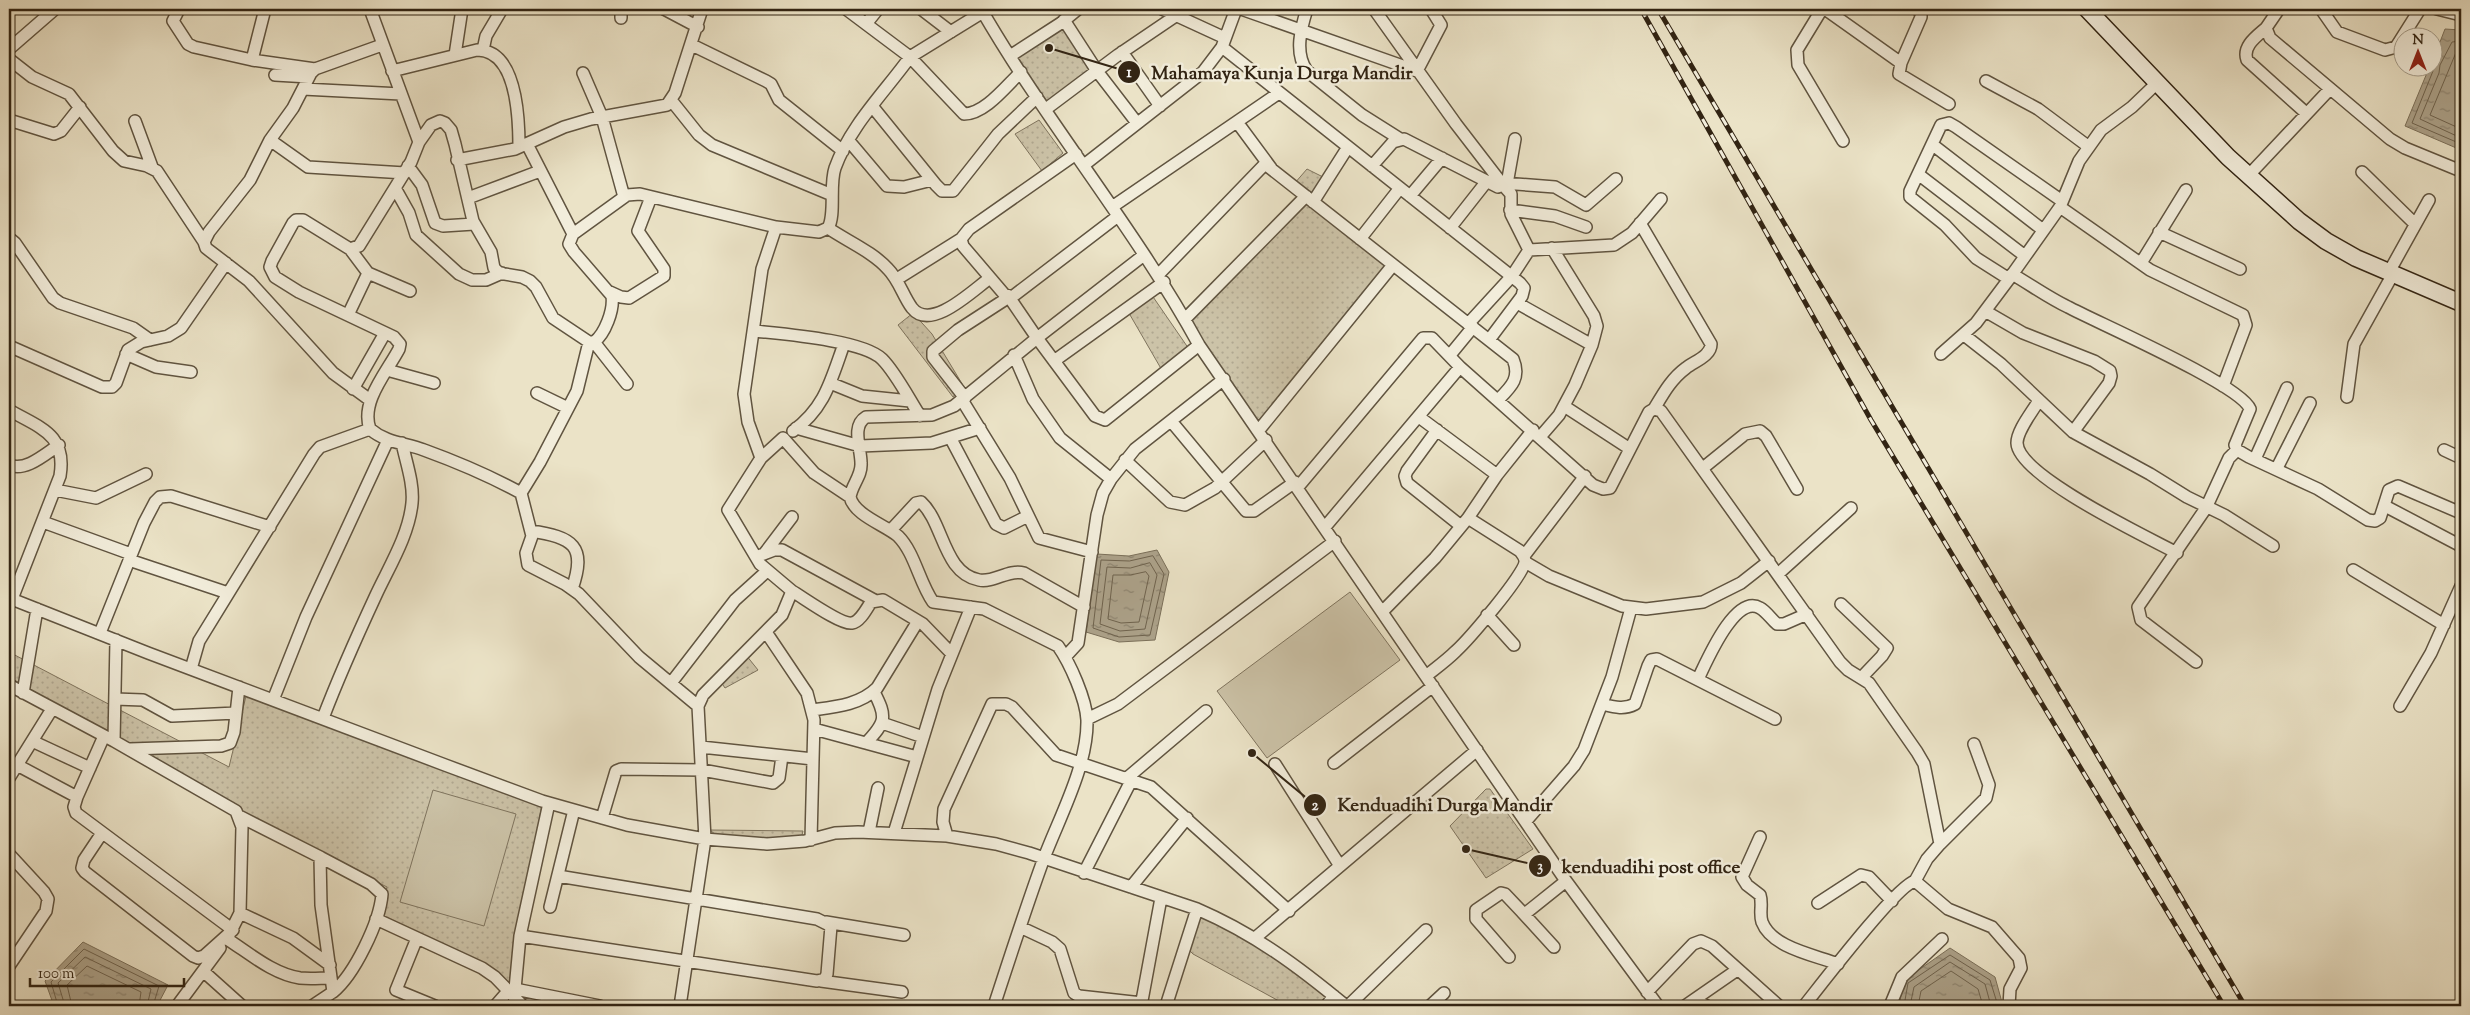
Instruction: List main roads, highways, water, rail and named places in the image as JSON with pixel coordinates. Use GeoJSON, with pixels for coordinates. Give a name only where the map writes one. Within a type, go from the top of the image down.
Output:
{"type":"FeatureCollection","features":[{"type":"Feature","properties":{"kind":"water"},"geometry":{"type":"Polygon","coordinates":[[[2445,29],[2461,30],[2461,150],[2405,126],[2425,78],[2442,78],[2442,37],[2445,29]]]}},
{"type":"Feature","properties":{"kind":"water"},"geometry":{"type":"Polygon","coordinates":[[[1157,550],[1169,572],[1155,640],[1119,642],[1086,632],[1097,554],[1129,556],[1157,550]]]}},
{"type":"Feature","properties":{"kind":"water"},"geometry":{"type":"Polygon","coordinates":[[[83,942],[168,985],[157,1006],[54,1006],[45,981],[83,942]]]}},
{"type":"Feature","properties":{"kind":"water"},"geometry":{"type":"Polygon","coordinates":[[[1950,948],[1995,977],[2003,1006],[1899,1006],[1903,981],[1950,948]]]}},
{"type":"Feature","properties":{"kind":"railway"},"geometry":{"type":"LineString","coordinates":[[1641,9],[1871,420],[2224,1006]]}},
{"type":"Feature","properties":{"kind":"railway"},"geometry":{"type":"LineString","coordinates":[[1658,9],[2245,1006]]}},
{"type":"Feature","properties":{"kind":"place","name":"Mahamaya Kunja Durga Mandir"},"geometry":{"type":"Point","coordinates":[1049,48]}},
{"type":"Feature","properties":{"kind":"place","name":"Kenduadihi Durga Mandir"},"geometry":{"type":"Point","coordinates":[1252,753]}},
{"type":"Feature","properties":{"kind":"place","name":"kenduadihi post office"},"geometry":{"type":"Point","coordinates":[1466,849]}}]}
